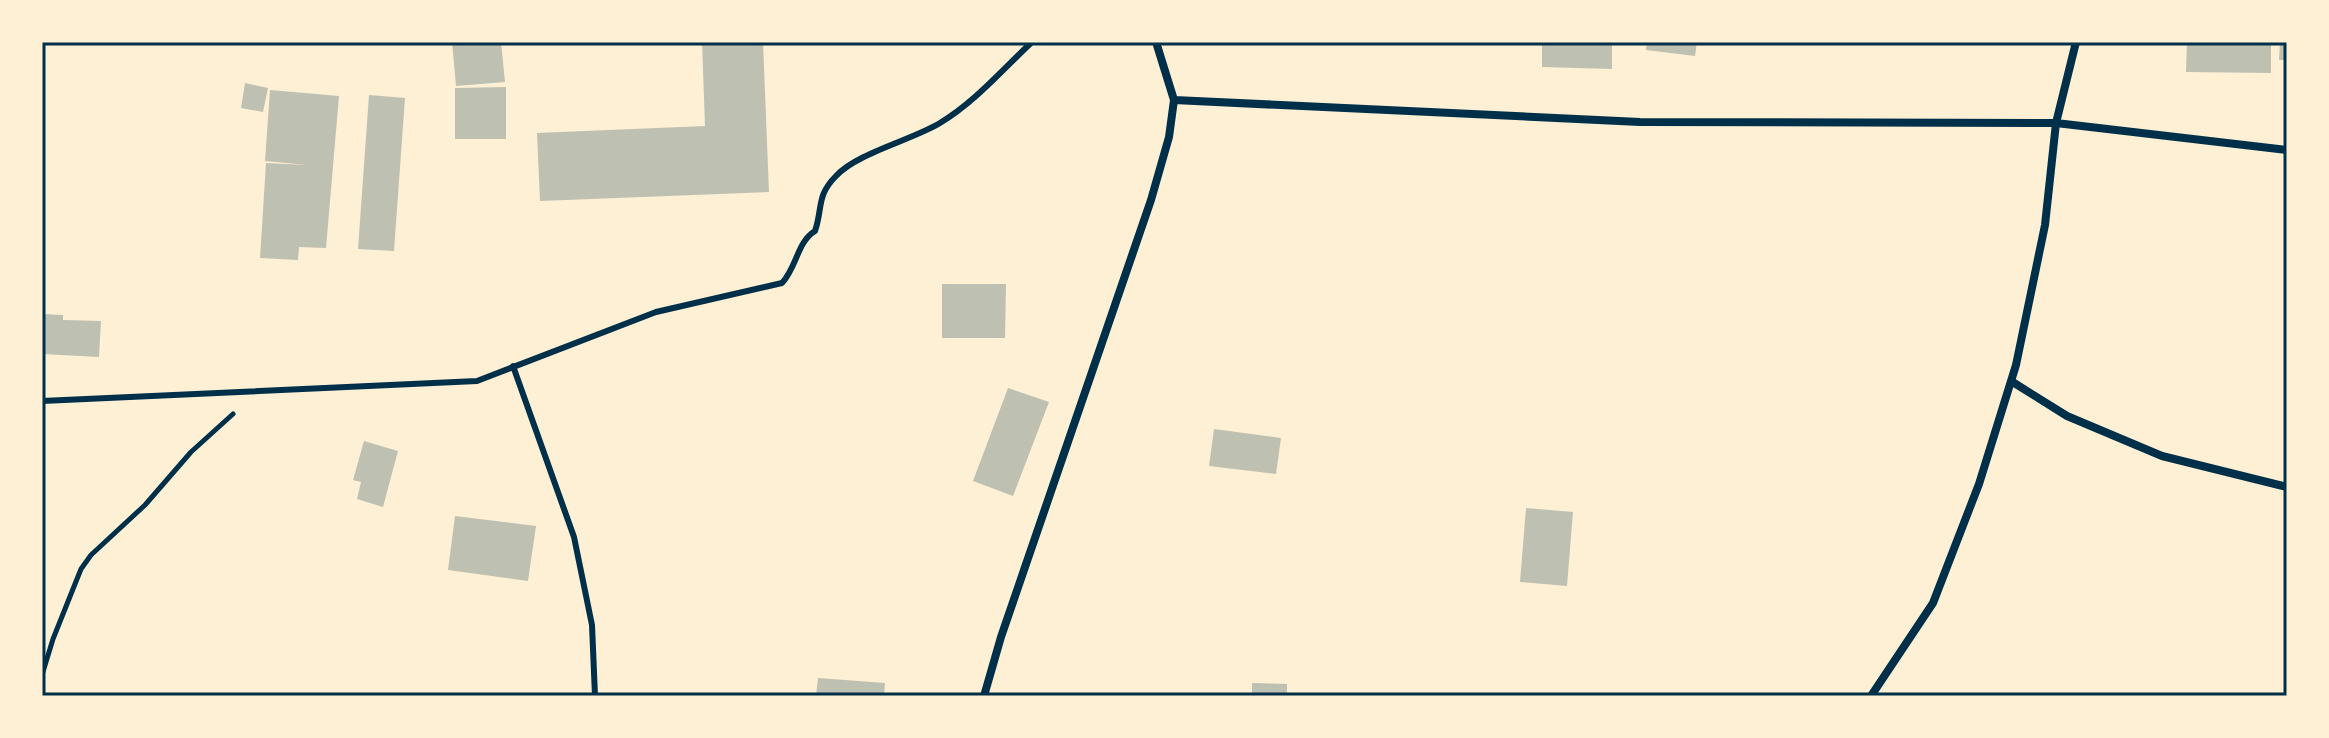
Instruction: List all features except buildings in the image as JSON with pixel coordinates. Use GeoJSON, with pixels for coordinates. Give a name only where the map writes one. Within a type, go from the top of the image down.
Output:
{"type":"FeatureCollection","features":[{"type":"Feature","properties":{"kind":"street"},"geometry":{"type":"LineString","coordinates":[[984,696],[1001,637],[1151,200],[1169,137],[1174,100],[1156,42]]}},
{"type":"Feature","properties":{"kind":"street"},"geometry":{"type":"LineString","coordinates":[[1871,696],[1933,603],[1979,484],[2011,381],[2045,225],[2056,123],[2076,42]]}},
{"type":"Feature","properties":{"kind":"street"},"geometry":{"type":"LineString","coordinates":[[1174,100],[1640,122],[2056,123],[2287,150]]}},
{"type":"Feature","properties":{"kind":"street"},"geometry":{"type":"LineString","coordinates":[[2011,381],[2067,416],[2162,456],[2287,487]]}},
{"type":"Feature","properties":{"kind":"lane"},"geometry":{"type":"LineString","coordinates":[[42,401],[477,381],[656,312],[782,283],[792,272],[804,243],[815,231],[823,193],[837,173],[874,152],[937,125],[970,103],[1032,42]]}},
{"type":"Feature","properties":{"kind":"lane"},"geometry":{"type":"LineString","coordinates":[[513,366],[574,537],[592,625],[595,696]]}},
{"type":"Feature","properties":{"kind":"path"},"geometry":{"type":"LineString","coordinates":[[42,675],[81,569],[91,555],[145,505],[191,452],[259,390]]}}]}
